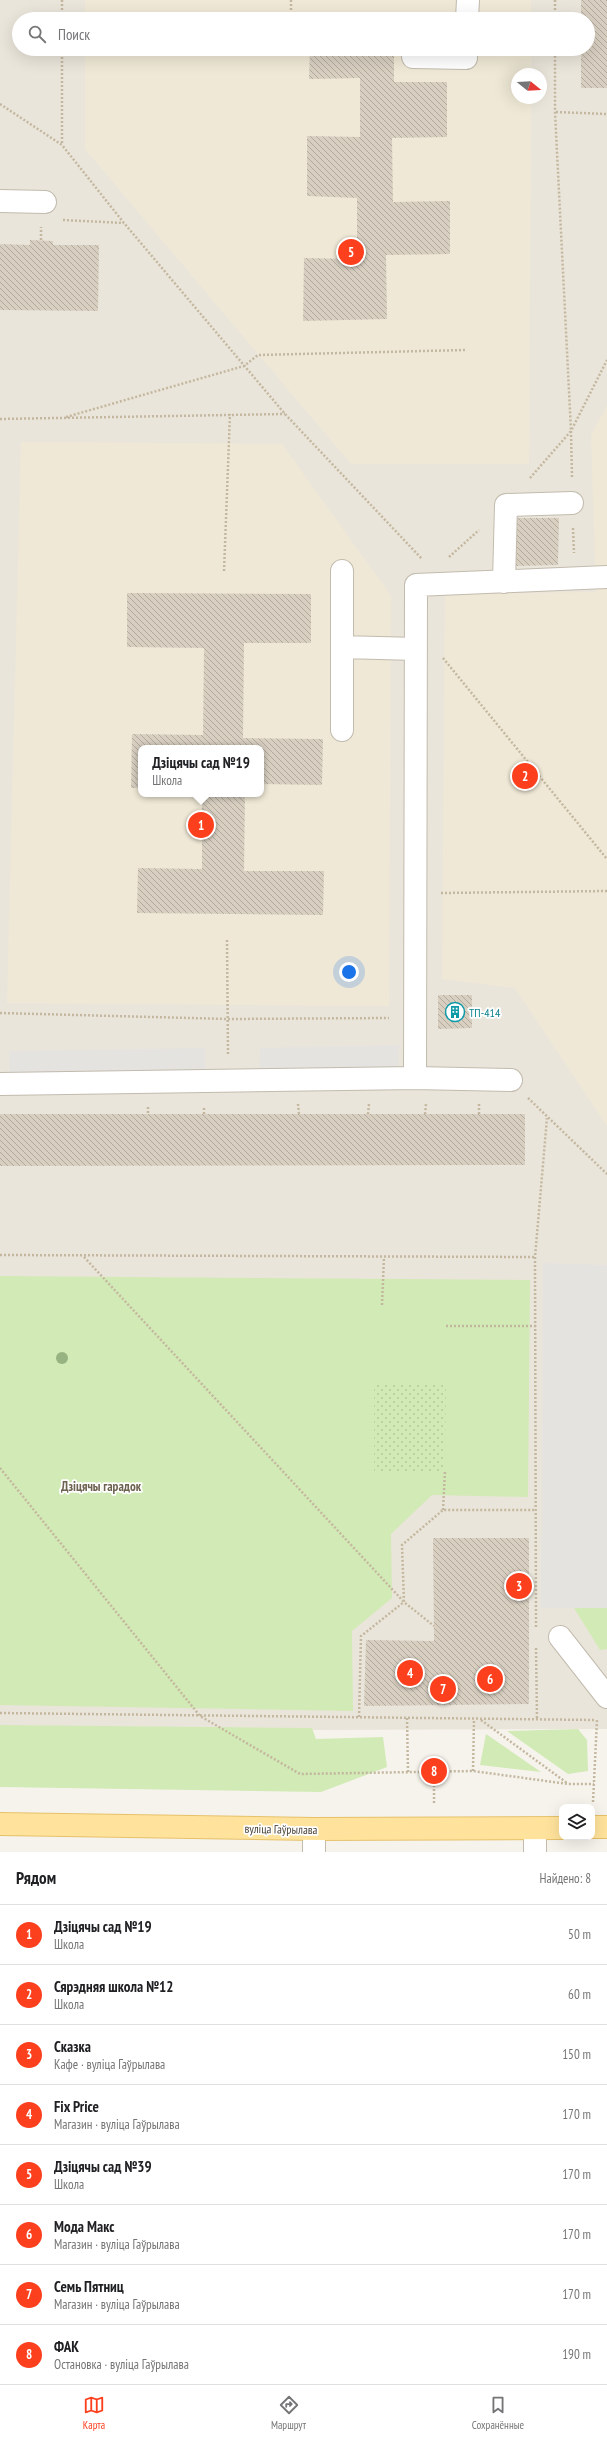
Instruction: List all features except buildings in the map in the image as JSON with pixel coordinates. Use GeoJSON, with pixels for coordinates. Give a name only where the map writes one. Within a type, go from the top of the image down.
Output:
{"type":"FeatureCollection","features":[{"type":"Feature","properties":{"kind":"main road","name":"вуліца Гаўрылава"},"geometry":{"type":"LineString","coordinates":[[0,1824],[314,1829],[559,1828]]}},
{"type":"Feature","properties":{"kind":"main road"},"geometry":{"type":"LineString","coordinates":[[595,1827],[607,1827]]}},
{"type":"Feature","properties":{"kind":"lane"},"geometry":{"type":"LineString","coordinates":[[467,12],[468,0]]}},
{"type":"Feature","properties":{"kind":"lane"},"geometry":{"type":"LineString","coordinates":[[413,57],[466,58],[466,56]]}},
{"type":"Feature","properties":{"kind":"lane"},"geometry":{"type":"LineString","coordinates":[[0,201],[43,211]]}},
{"type":"Feature","properties":{"kind":"lane"},"geometry":{"type":"LineString","coordinates":[[504,582],[506,505],[572,503]]}},
{"type":"Feature","properties":{"kind":"lane"},"geometry":{"type":"LineString","coordinates":[[342,571],[342,730]]}},
{"type":"Feature","properties":{"kind":"lane"},"geometry":{"type":"LineString","coordinates":[[415,1078],[416,585],[607,577]]}},
{"type":"Feature","properties":{"kind":"lane"},"geometry":{"type":"LineString","coordinates":[[342,647],[416,649]]}},
{"type":"Feature","properties":{"kind":"lane"},"geometry":{"type":"LineString","coordinates":[[0,1084],[415,1078],[511,1080]]}},
{"type":"Feature","properties":{"kind":"lane"},"geometry":{"type":"LineString","coordinates":[[560,1637],[607,1697]]}},
{"type":"Feature","properties":{"kind":"lane"},"geometry":{"type":"LineString","coordinates":[[314,1829],[314,1852]]}},
{"type":"Feature","properties":{"kind":"lane"},"geometry":{"type":"LineString","coordinates":[[535,1829],[535,1852]]}},
{"type":"Feature","properties":{"kind":"path"},"geometry":{"type":"LineString","coordinates":[[62,0],[62,12]]}},
{"type":"Feature","properties":{"kind":"path"},"geometry":{"type":"LineString","coordinates":[[291,0],[291,12]]}},
{"type":"Feature","properties":{"kind":"path"},"geometry":{"type":"LineString","coordinates":[[555,0],[555,12]]}},
{"type":"Feature","properties":{"kind":"path"},"geometry":{"type":"LineString","coordinates":[[62,56],[62,144]]}},
{"type":"Feature","properties":{"kind":"path"},"geometry":{"type":"LineString","coordinates":[[555,56],[555,112],[571,431],[575,579]]}},
{"type":"Feature","properties":{"kind":"path"},"geometry":{"type":"LineString","coordinates":[[0,104],[62,144],[124,223],[285,414],[428,565]]}},
{"type":"Feature","properties":{"kind":"path"},"geometry":{"type":"LineString","coordinates":[[555,112],[607,114]]}},
{"type":"Feature","properties":{"kind":"path"},"geometry":{"type":"LineString","coordinates":[[41,240],[43,211]]}},
{"type":"Feature","properties":{"kind":"path"},"geometry":{"type":"LineString","coordinates":[[62,220],[124,223]]}},
{"type":"Feature","properties":{"kind":"path"},"geometry":{"type":"LineString","coordinates":[[66,417],[244,366],[258,354],[465,350]]}},
{"type":"Feature","properties":{"kind":"path"},"geometry":{"type":"LineString","coordinates":[[445,561],[506,505],[571,431],[607,360]]}},
{"type":"Feature","properties":{"kind":"path"},"geometry":{"type":"LineString","coordinates":[[224,572],[230,414]]}},
{"type":"Feature","properties":{"kind":"path"},"geometry":{"type":"LineString","coordinates":[[0,419],[285,414]]}},
{"type":"Feature","properties":{"kind":"path"},"geometry":{"type":"LineString","coordinates":[[440,655],[607,859]]}},
{"type":"Feature","properties":{"kind":"path"},"geometry":{"type":"LineString","coordinates":[[437,893],[607,891]]}},
{"type":"Feature","properties":{"kind":"path"},"geometry":{"type":"LineString","coordinates":[[227,940],[229,1081]]}},
{"type":"Feature","properties":{"kind":"path"},"geometry":{"type":"LineString","coordinates":[[0,1013],[228,1018],[416,1017]]}},
{"type":"Feature","properties":{"kind":"path"},"geometry":{"type":"LineString","coordinates":[[511,1080],[547,1118],[607,1174]]}},
{"type":"Feature","properties":{"kind":"path"},"geometry":{"type":"LineString","coordinates":[[536,1634],[534,1510],[536,1326],[535,1257],[547,1118]]}},
{"type":"Feature","properties":{"kind":"path"},"geometry":{"type":"LineString","coordinates":[[0,1255],[84,1257],[535,1257]]}},
{"type":"Feature","properties":{"kind":"path"},"geometry":{"type":"LineString","coordinates":[[84,1257],[404,1602],[434,1626]]}},
{"type":"Feature","properties":{"kind":"path"},"geometry":{"type":"LineString","coordinates":[[382,1305],[384,1257]]}},
{"type":"Feature","properties":{"kind":"path"},"geometry":{"type":"LineString","coordinates":[[446,1326],[536,1326]]}},
{"type":"Feature","properties":{"kind":"path"},"geometry":{"type":"LineString","coordinates":[[0,1468],[200,1716],[300,1774],[473,1771],[568,1784],[594,1784]]}},
{"type":"Feature","properties":{"kind":"path"},"geometry":{"type":"LineString","coordinates":[[443,1510],[444,1471]]}},
{"type":"Feature","properties":{"kind":"path"},"geometry":{"type":"LineString","coordinates":[[404,1602],[402,1545],[443,1510],[534,1510]]}},
{"type":"Feature","properties":{"kind":"path"},"geometry":{"type":"LineString","coordinates":[[359,1717],[361,1636],[404,1602]]}},
{"type":"Feature","properties":{"kind":"path"},"geometry":{"type":"LineString","coordinates":[[536,1642],[537,1720]]}},
{"type":"Feature","properties":{"kind":"path"},"geometry":{"type":"LineString","coordinates":[[0,1713],[359,1717],[474,1720],[602,1720]]}},
{"type":"Feature","properties":{"kind":"path"},"geometry":{"type":"LineString","coordinates":[[407,1718],[408,1772]]}},
{"type":"Feature","properties":{"kind":"path"},"geometry":{"type":"LineString","coordinates":[[473,1771],[474,1720]]}},
{"type":"Feature","properties":{"kind":"path"},"geometry":{"type":"LineString","coordinates":[[480,1720],[568,1784]]}},
{"type":"Feature","properties":{"kind":"path"},"geometry":{"type":"LineString","coordinates":[[593,1803],[597,1720]]}},
{"type":"Feature","properties":{"kind":"path"},"geometry":{"type":"LineString","coordinates":[[434,1771],[434,1829]]}},
{"type":"Feature","properties":{"kind":"shaded area"},"geometry":{"type":"Polygon","coordinates":[[[0,0],[607,0],[607,1729],[0,1731],[0,0]]]}},
{"type":"Feature","properties":{"kind":"shaded area"},"geometry":{"type":"Polygon","coordinates":[[[85,0],[531,0],[531,12],[85,12],[85,0]]]}},
{"type":"Feature","properties":{"kind":"shaded area"},"geometry":{"type":"Polygon","coordinates":[[[85,56],[531,56],[531,68],[511,68],[511,104],[531,104],[529,464],[351,464],[85,149],[85,56]]]}},
{"type":"Feature","properties":{"kind":"shaded area"},"geometry":{"type":"Polygon","coordinates":[[[607,406],[607,1126],[515,988],[442,979],[445,594],[596,592],[591,435],[607,406]]]}},
{"type":"Feature","properties":{"kind":"shaded area"},"geometry":{"type":"Polygon","coordinates":[[[21,442],[282,444],[391,596],[389,1006],[7,1003],[21,442]]]}},
{"type":"Feature","properties":{"kind":"shaded area"},"geometry":{"type":"Polygon","coordinates":[[[399,1045],[398,1078],[259,1081],[260,1048],[399,1045]]]}},
{"type":"Feature","properties":{"kind":"shaded area"},"geometry":{"type":"Polygon","coordinates":[[[205,1048],[205,1082],[10,1084],[9,1051],[205,1048]]]}},
{"type":"Feature","properties":{"kind":"shaded area"},"geometry":{"type":"Polygon","coordinates":[[[543,1263],[607,1265],[607,1608],[541,1608],[543,1263]]]}},
{"type":"Feature","properties":{"kind":"green space"},"geometry":{"type":"Polygon","coordinates":[[[0,1276],[530,1280],[528,1497],[432,1495],[391,1534],[392,1598],[352,1631],[353,1711],[0,1705],[0,1276]]]}},
{"type":"Feature","properties":{"kind":"green space"},"geometry":{"type":"Polygon","coordinates":[[[374,1384],[446,1384],[445,1471],[374,1472],[374,1384]]]}},
{"type":"Feature","properties":{"kind":"green space"},"geometry":{"type":"Polygon","coordinates":[[[574,1608],[607,1608],[607,1649],[600,1650],[574,1608]]]}},
{"type":"Feature","properties":{"kind":"green space"},"geometry":{"type":"Polygon","coordinates":[[[0,1725],[312,1728],[316,1739],[383,1737],[387,1767],[321,1792],[0,1787],[0,1725]]]}},
{"type":"Feature","properties":{"kind":"green space"},"geometry":{"type":"Polygon","coordinates":[[[578,1729],[587,1740],[588,1771],[568,1774],[507,1731],[578,1729]]]}},
{"type":"Feature","properties":{"kind":"green space"},"geometry":{"type":"Polygon","coordinates":[[[486,1734],[541,1772],[480,1765],[486,1734]]]}},
{"type":"Feature","properties":{"kind":"place","name":"Дзіцячы сад №39"},"geometry":{"type":"Point","coordinates":[351,252]}},
{"type":"Feature","properties":{"kind":"place","name":"Сярэдняя школа №12"},"geometry":{"type":"Point","coordinates":[525,776]}},
{"type":"Feature","properties":{"kind":"place","name":"Дзіцячы сад №19"},"geometry":{"type":"Point","coordinates":[201,825]}},
{"type":"Feature","properties":{"kind":"place","name":"ТП-414"},"geometry":{"type":"Point","coordinates":[455,1012]}},
{"type":"Feature","properties":{"kind":"place","name":"Сказка"},"geometry":{"type":"Point","coordinates":[519,1586]}},
{"type":"Feature","properties":{"kind":"place","name":"Fix Price"},"geometry":{"type":"Point","coordinates":[410,1673]}},
{"type":"Feature","properties":{"kind":"place","name":"Мода Макс"},"geometry":{"type":"Point","coordinates":[490,1679]}},
{"type":"Feature","properties":{"kind":"place","name":"Семь Пятниц"},"geometry":{"type":"Point","coordinates":[443,1689]}},
{"type":"Feature","properties":{"kind":"place","name":"ФАК"},"geometry":{"type":"Point","coordinates":[434,1771]}},
{"type":"Feature","properties":{"kind":"district","name":"Дзіцячы гарадок"},"geometry":{"type":"Point","coordinates":[101,1486]}}]}
